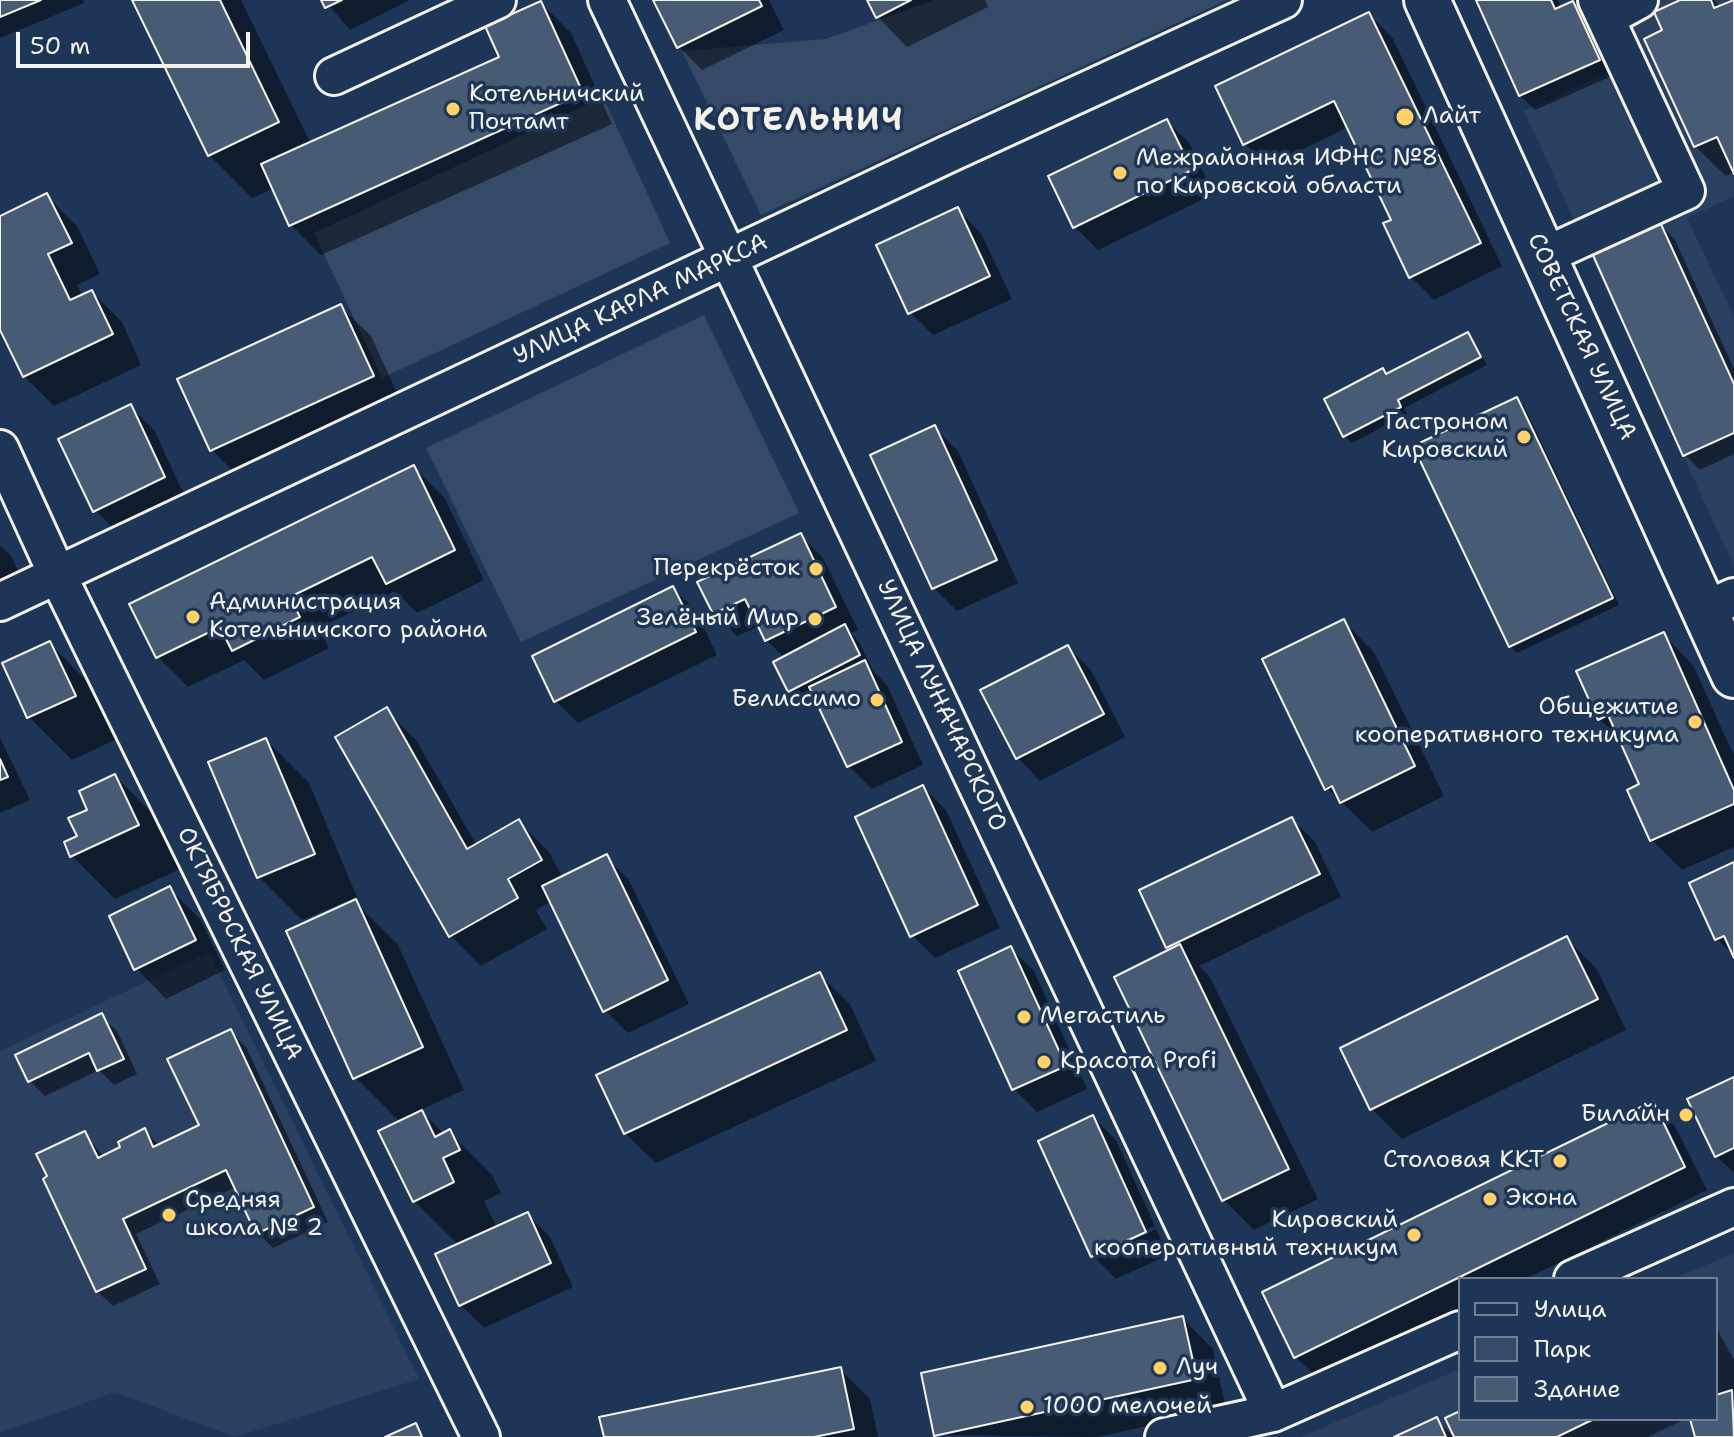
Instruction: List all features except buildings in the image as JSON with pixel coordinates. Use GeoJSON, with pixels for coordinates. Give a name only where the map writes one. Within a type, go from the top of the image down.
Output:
{"type":"FeatureCollection","features":[{"type":"Feature","properties":{"kind":"main road","name":"СОВЕТСКАЯ УЛИЦА"},"geometry":{"type":"LineString","coordinates":[[1427,0],[1544,256],[1720,603],[1734,675]]}},
{"type":"Feature","properties":{"kind":"street"},"geometry":{"type":"LineString","coordinates":[[334,76],[497,0]]}},
{"type":"Feature","properties":{"kind":"street","name":"УЛИЦА ЛУНАЧАРСКОГО"},"geometry":{"type":"LineString","coordinates":[[607,0],[1273,1413]]}},
{"type":"Feature","properties":{"kind":"street","name":"УЛИЦА КАРЛА МАРКСА"},"geometry":{"type":"LineString","coordinates":[[0,602],[1283,0]]}},
{"type":"Feature","properties":{"kind":"street"},"geometry":{"type":"LineString","coordinates":[[1544,256],[1686,191],[1602,9],[1639,0]]}},
{"type":"Feature","properties":{"kind":"street","name":"ОКТЯБРЬСКАЯ УЛИЦА"},"geometry":{"type":"LineString","coordinates":[[0,449],[57,574],[481,1437]]}},
{"type":"Feature","properties":{"kind":"street"},"geometry":{"type":"LineString","coordinates":[[1577,1277],[1734,1207]]}},
{"type":"Feature","properties":{"kind":"street"},"geometry":{"type":"LineString","coordinates":[[1164,1437],[1273,1413],[1458,1331]]}},
{"type":"Feature","properties":{"kind":"shaded area"},"geometry":{"type":"Polygon","coordinates":[[[1584,0],[1734,0],[1734,196],[1687,218],[1734,317],[1734,566],[1524,111],[1616,69],[1584,0]]]}},
{"type":"Feature","properties":{"kind":"shaded area","name":"Средняя школа № 2"},"geometry":{"type":"Polygon","coordinates":[[[209,952],[419,1379],[235,1437],[115,1392],[0,1433],[0,1051],[209,952]]]}},
{"type":"Feature","properties":{"kind":"shaded area"},"geometry":{"type":"Polygon","coordinates":[[[1734,1253],[1734,1437],[1301,1437],[1458,1370],[1458,1421],[1718,1421],[1718,1277],[1678,1277],[1734,1253]]]}},
{"type":"Feature","properties":{"kind":"green space"},"geometry":{"type":"Polygon","coordinates":[[[934,0],[1227,0],[761,215],[682,51],[826,39],[934,0]]]}},
{"type":"Feature","properties":{"kind":"green space"},"geometry":{"type":"Polygon","coordinates":[[[603,97],[670,243],[382,378],[314,233],[603,97]]]}},
{"type":"Feature","properties":{"kind":"green space"},"geometry":{"type":"Polygon","coordinates":[[[704,315],[799,513],[521,642],[426,448],[704,315]]]}},
{"type":"Feature","properties":{"kind":"place","name":"Котельничский Почтамт"},"geometry":{"type":"Point","coordinates":[453,109]}},
{"type":"Feature","properties":{"kind":"place","name":"Лайт"},"geometry":{"type":"Point","coordinates":[1405,117]}},
{"type":"Feature","properties":{"kind":"place","name":"Межрайонная ИФНС №8 по Кировской области"},"geometry":{"type":"Point","coordinates":[1120,173]}},
{"type":"Feature","properties":{"kind":"place","name":"Гастроном Кировский"},"geometry":{"type":"Point","coordinates":[1524,437]}},
{"type":"Feature","properties":{"kind":"place","name":"Перекрёсток"},"geometry":{"type":"Point","coordinates":[816,569]}},
{"type":"Feature","properties":{"kind":"place","name":"Администрация Котельничского района"},"geometry":{"type":"Point","coordinates":[193,617]}},
{"type":"Feature","properties":{"kind":"place","name":"Зелёный Мир"},"geometry":{"type":"Point","coordinates":[815,619]}},
{"type":"Feature","properties":{"kind":"place","name":"Белиссимо"},"geometry":{"type":"Point","coordinates":[877,700]}},
{"type":"Feature","properties":{"kind":"place","name":"Общежитие кооперативного техникума"},"geometry":{"type":"Point","coordinates":[1695,722]}},
{"type":"Feature","properties":{"kind":"place","name":"Мегастиль"},"geometry":{"type":"Point","coordinates":[1024,1017]}},
{"type":"Feature","properties":{"kind":"place","name":"Красота Profi"},"geometry":{"type":"Point","coordinates":[1044,1062]}},
{"type":"Feature","properties":{"kind":"place","name":"Билайн"},"geometry":{"type":"Point","coordinates":[1686,1115]}},
{"type":"Feature","properties":{"kind":"place","name":"Столовая ККТ"},"geometry":{"type":"Point","coordinates":[1560,1161]}},
{"type":"Feature","properties":{"kind":"place","name":"Экона"},"geometry":{"type":"Point","coordinates":[1490,1199]}},
{"type":"Feature","properties":{"kind":"place","name":"Средняя школа № 2"},"geometry":{"type":"Point","coordinates":[169,1215]}},
{"type":"Feature","properties":{"kind":"place","name":"Кировский кооперативный техникум"},"geometry":{"type":"Point","coordinates":[1414,1235]}},
{"type":"Feature","properties":{"kind":"place","name":"Луч"},"geometry":{"type":"Point","coordinates":[1160,1368]}},
{"type":"Feature","properties":{"kind":"place","name":"1000 мелочей"},"geometry":{"type":"Point","coordinates":[1027,1407]}},
{"type":"Feature","properties":{"kind":"district","name":"КОТЕЛЬНИЧ"},"geometry":{"type":"Point","coordinates":[799,122]}}]}
